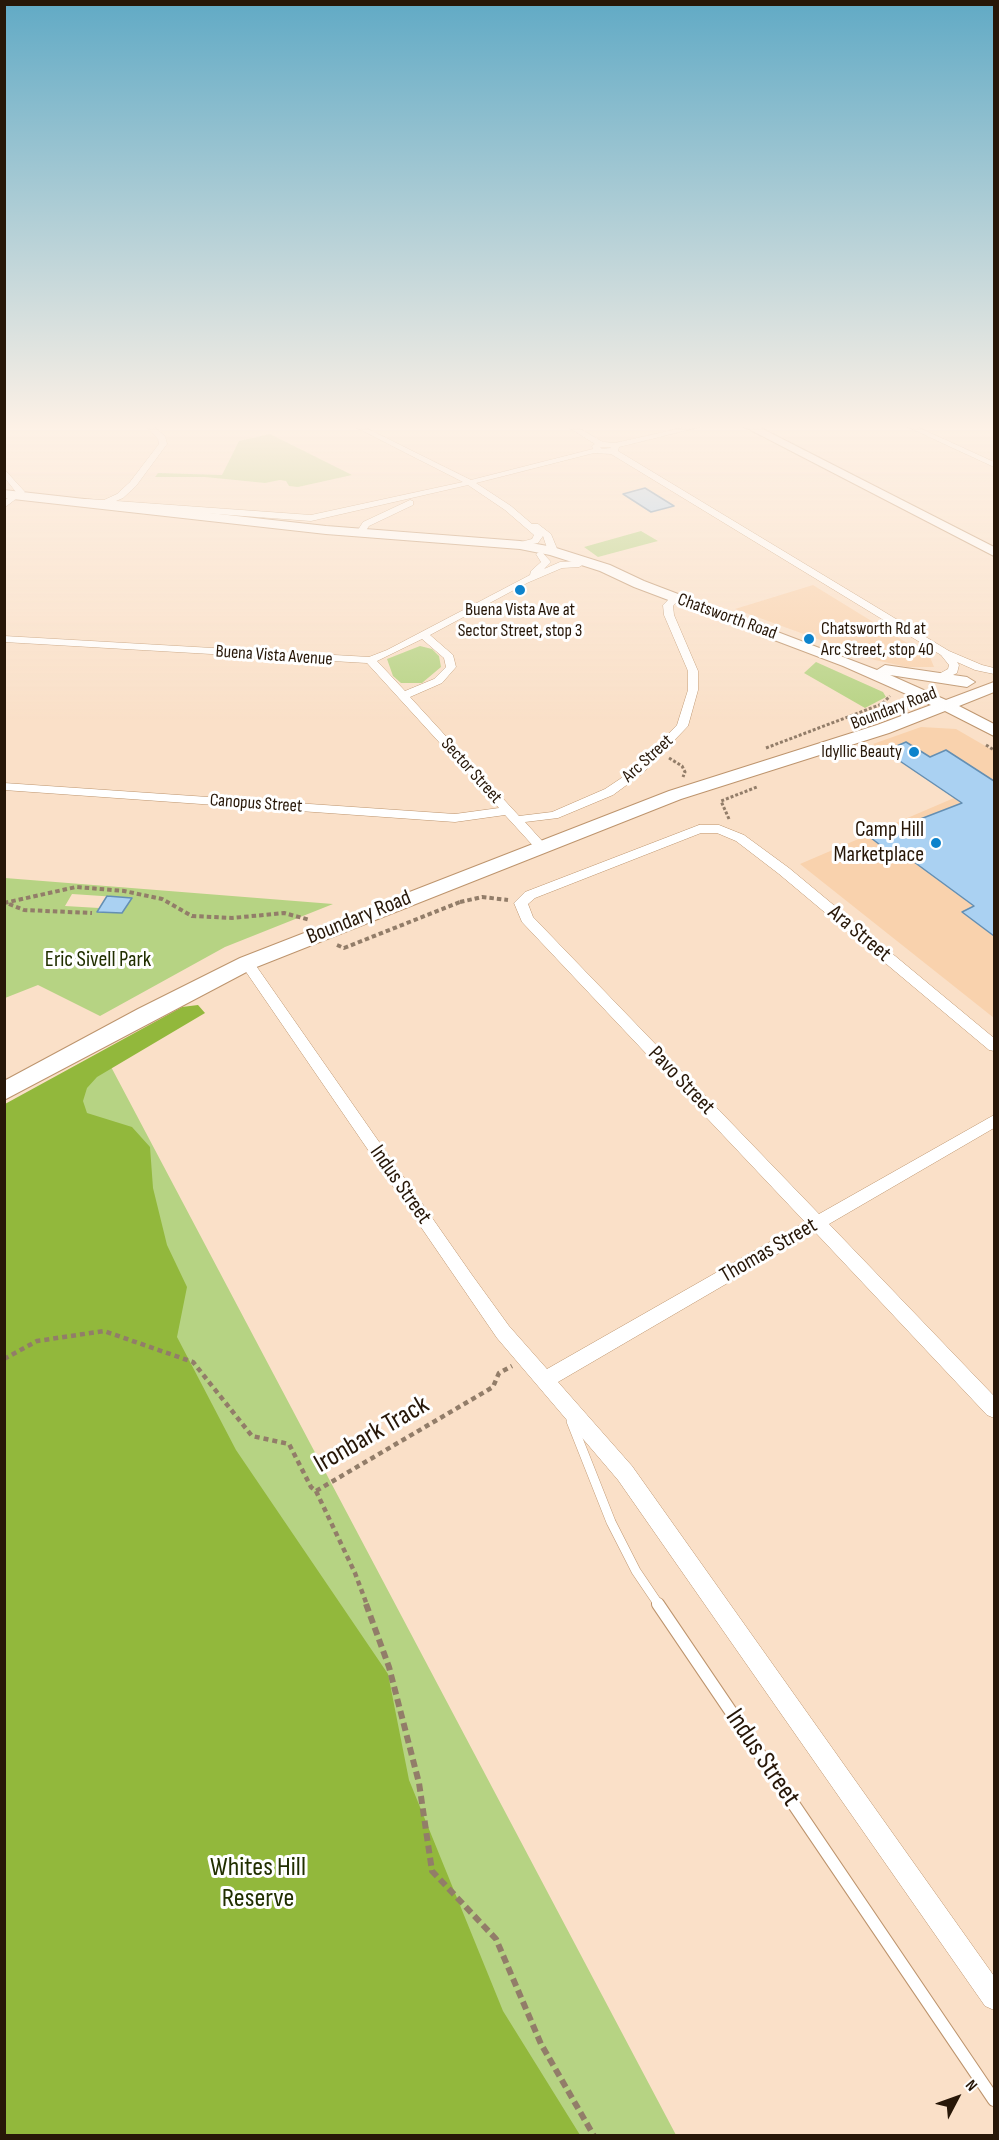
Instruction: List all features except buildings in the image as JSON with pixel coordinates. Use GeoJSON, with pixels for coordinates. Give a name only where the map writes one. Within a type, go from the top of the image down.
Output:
{"type":"FeatureCollection","features":[{"type":"Feature","properties":{"kind":"main road","name":"Chatsworth Road"},"geometry":{"type":"LineString","coordinates":[[275,524],[360,533],[520,545],[605,568],[639,584]]}},
{"type":"Feature","properties":{"kind":"main road"},"geometry":{"type":"LineString","coordinates":[[939,524],[994,552]]}},
{"type":"Feature","properties":{"kind":"main road","name":"Chatsworth Road"},"geometry":{"type":"LineString","coordinates":[[431,539],[547,552],[639,584],[848,663],[947,705],[990,738]]}},
{"type":"Feature","properties":{"kind":"main road","name":"Chatsworth Road"},"geometry":{"type":"LineString","coordinates":[[848,663],[967,682]]}},
{"type":"Feature","properties":{"kind":"main road","name":"Boundary Road"},"geometry":{"type":"LineString","coordinates":[[4,1092],[146,1014],[247,963],[540,846],[729,777],[782,753],[994,671]]}},
{"type":"Feature","properties":{"kind":"main road","name":"Boundary Road"},"geometry":{"type":"LineString","coordinates":[[729,777],[797,758],[994,687]]}},
{"type":"Feature","properties":{"kind":"street"},"geometry":{"type":"LineString","coordinates":[[360,533],[366,524]]}},
{"type":"Feature","properties":{"kind":"street"},"geometry":{"type":"LineString","coordinates":[[520,545],[534,541],[539,536],[528,524]]}},
{"type":"Feature","properties":{"kind":"street"},"geometry":{"type":"LineString","coordinates":[[531,524],[547,534],[547,552]]}},
{"type":"Feature","properties":{"kind":"street"},"geometry":{"type":"LineString","coordinates":[[735,524],[945,653],[979,668],[994,671]]}},
{"type":"Feature","properties":{"kind":"street","name":"Buena Vista Avenue"},"geometry":{"type":"LineString","coordinates":[[524,580],[546,563],[547,552]]}},
{"type":"Feature","properties":{"kind":"street","name":"Buena Vista Avenue"},"geometry":{"type":"LineString","coordinates":[[4,639],[370,660],[423,635],[524,580],[560,565],[579,564]]}},
{"type":"Feature","properties":{"kind":"street","name":"Arc Street"},"geometry":{"type":"LineString","coordinates":[[511,815],[554,815],[609,792],[658,754],[682,726],[693,690],[690,659],[667,609],[675,598]]}},
{"type":"Feature","properties":{"kind":"street"},"geometry":{"type":"LineString","coordinates":[[403,696],[438,681],[451,667],[449,657],[423,635]]}},
{"type":"Feature","properties":{"kind":"street"},"geometry":{"type":"LineString","coordinates":[[939,678],[953,671],[954,665],[945,653]]}},
{"type":"Feature","properties":{"kind":"street","name":"Sector Street"},"geometry":{"type":"LineString","coordinates":[[370,660],[540,846]]}},
{"type":"Feature","properties":{"kind":"street","name":"Canopus Street"},"geometry":{"type":"LineString","coordinates":[[4,786],[454,818],[511,815]]}},
{"type":"Feature","properties":{"kind":"street","name":"Pavo Street"},"geometry":{"type":"LineString","coordinates":[[719,829],[699,829],[530,896],[521,903],[522,912],[994,1409]]}},
{"type":"Feature","properties":{"kind":"street","name":"Ara Street"},"geometry":{"type":"LineString","coordinates":[[719,829],[741,838],[994,1046]]}},
{"type":"Feature","properties":{"kind":"street","name":"Indus Street"},"geometry":{"type":"LineString","coordinates":[[247,963],[465,1280],[544,1380],[626,1473],[994,1998]]}},
{"type":"Feature","properties":{"kind":"street","name":"Thomas Street"},"geometry":{"type":"LineString","coordinates":[[544,1380],[994,1121]]}},
{"type":"Feature","properties":{"kind":"lane","name":"Indus Street"},"geometry":{"type":"LineString","coordinates":[[562,1399],[611,1522],[636,1571],[994,2100]]}},
{"type":"Feature","properties":{"kind":"path"},"geometry":{"type":"LineString","coordinates":[[763,749],[882,705],[891,697],[886,692]]}},
{"type":"Feature","properties":{"kind":"path"},"geometry":{"type":"LineString","coordinates":[[990,738],[994,750]]}},
{"type":"Feature","properties":{"kind":"path"},"geometry":{"type":"LineString","coordinates":[[658,754],[682,766],[686,775],[677,780]]}},
{"type":"Feature","properties":{"kind":"path"},"geometry":{"type":"LineString","coordinates":[[734,825],[722,808],[721,801],[759,786]]}},
{"type":"Feature","properties":{"kind":"path"},"geometry":{"type":"LineString","coordinates":[[6,903],[76,887],[114,890],[162,898],[192,916],[232,918],[284,913],[315,922],[344,948],[460,902]]}},
{"type":"Feature","properties":{"kind":"path"},"geometry":{"type":"LineString","coordinates":[[6,903],[24,910],[92,914]]}},
{"type":"Feature","properties":{"kind":"path","name":"Ironbark Track"},"geometry":{"type":"LineString","coordinates":[[4,1359],[37,1341],[104,1332],[193,1362],[252,1436],[289,1444],[311,1487],[316,1491],[493,1387],[499,1373],[526,1358]]}},
{"type":"Feature","properties":{"kind":"path"},"geometry":{"type":"LineString","coordinates":[[316,1491],[355,1574],[389,1666],[419,1783],[432,1871],[496,1939],[541,2044],[594,2136]]}},
{"type":"Feature","properties":{"kind":"shaded area"},"geometry":{"type":"Polygon","coordinates":[[[813,585],[930,657],[934,667],[907,667],[875,660],[735,609],[813,585]]]}},
{"type":"Feature","properties":{"kind":"shaded area"},"geometry":{"type":"Polygon","coordinates":[[[921,727],[956,729],[994,751],[994,1018],[800,864],[954,798],[873,744],[921,727]]]}},
{"type":"Feature","properties":{"kind":"green space"},"geometry":{"type":"Polygon","coordinates":[[[641,531],[658,541],[598,557],[584,547],[641,531]]]}},
{"type":"Feature","properties":{"kind":"green space"},"geometry":{"type":"Polygon","coordinates":[[[420,646],[432,649],[439,656],[441,667],[422,683],[401,683],[393,676],[387,659],[420,646]]]}},
{"type":"Feature","properties":{"kind":"green space"},"geometry":{"type":"Polygon","coordinates":[[[816,662],[883,692],[886,697],[865,708],[804,673],[816,662]]]}},
{"type":"Feature","properties":{"kind":"green space","name":"Eric Sivell Park"},"geometry":{"type":"Polygon","coordinates":[[[5,878],[333,904],[225,947],[100,1016],[38,985],[5,998],[5,878]],[[72,894],[65,906],[99,908],[97,912],[122,913],[132,898],[72,894]]]}},
{"type":"Feature","properties":{"kind":"green space","name":"Whites Hill Reserve"},"geometry":{"type":"Polygon","coordinates":[[[198,1005],[205,1013],[97,1077],[87,1088],[83,1101],[87,1113],[132,1127],[150,1147],[153,1188],[167,1245],[187,1287],[177,1337],[236,1450],[388,1674],[409,1780],[503,2011],[580,2135],[5,2135],[5,1104],[182,1007],[198,1005]]]}},
{"type":"Feature","properties":{"kind":"green space","name":"Whites Hill Reserve"},"geometry":{"type":"Polygon","coordinates":[[[109,1063],[676,2135],[5,2135],[4,1120],[109,1063]]]}},
{"type":"Feature","properties":{"kind":"place","name":"Buena Vista Ave at Sector Street, stop 3"},"geometry":{"type":"Point","coordinates":[520,590]}},
{"type":"Feature","properties":{"kind":"place","name":"Chatsworth Rd at Arc Street, stop 40"},"geometry":{"type":"Point","coordinates":[809,639]}},
{"type":"Feature","properties":{"kind":"place","name":"Idyllic Beauty"},"geometry":{"type":"Point","coordinates":[914,752]}},
{"type":"Feature","properties":{"kind":"place","name":"Camp Hill Marketplace"},"geometry":{"type":"Point","coordinates":[936,843]}}]}
